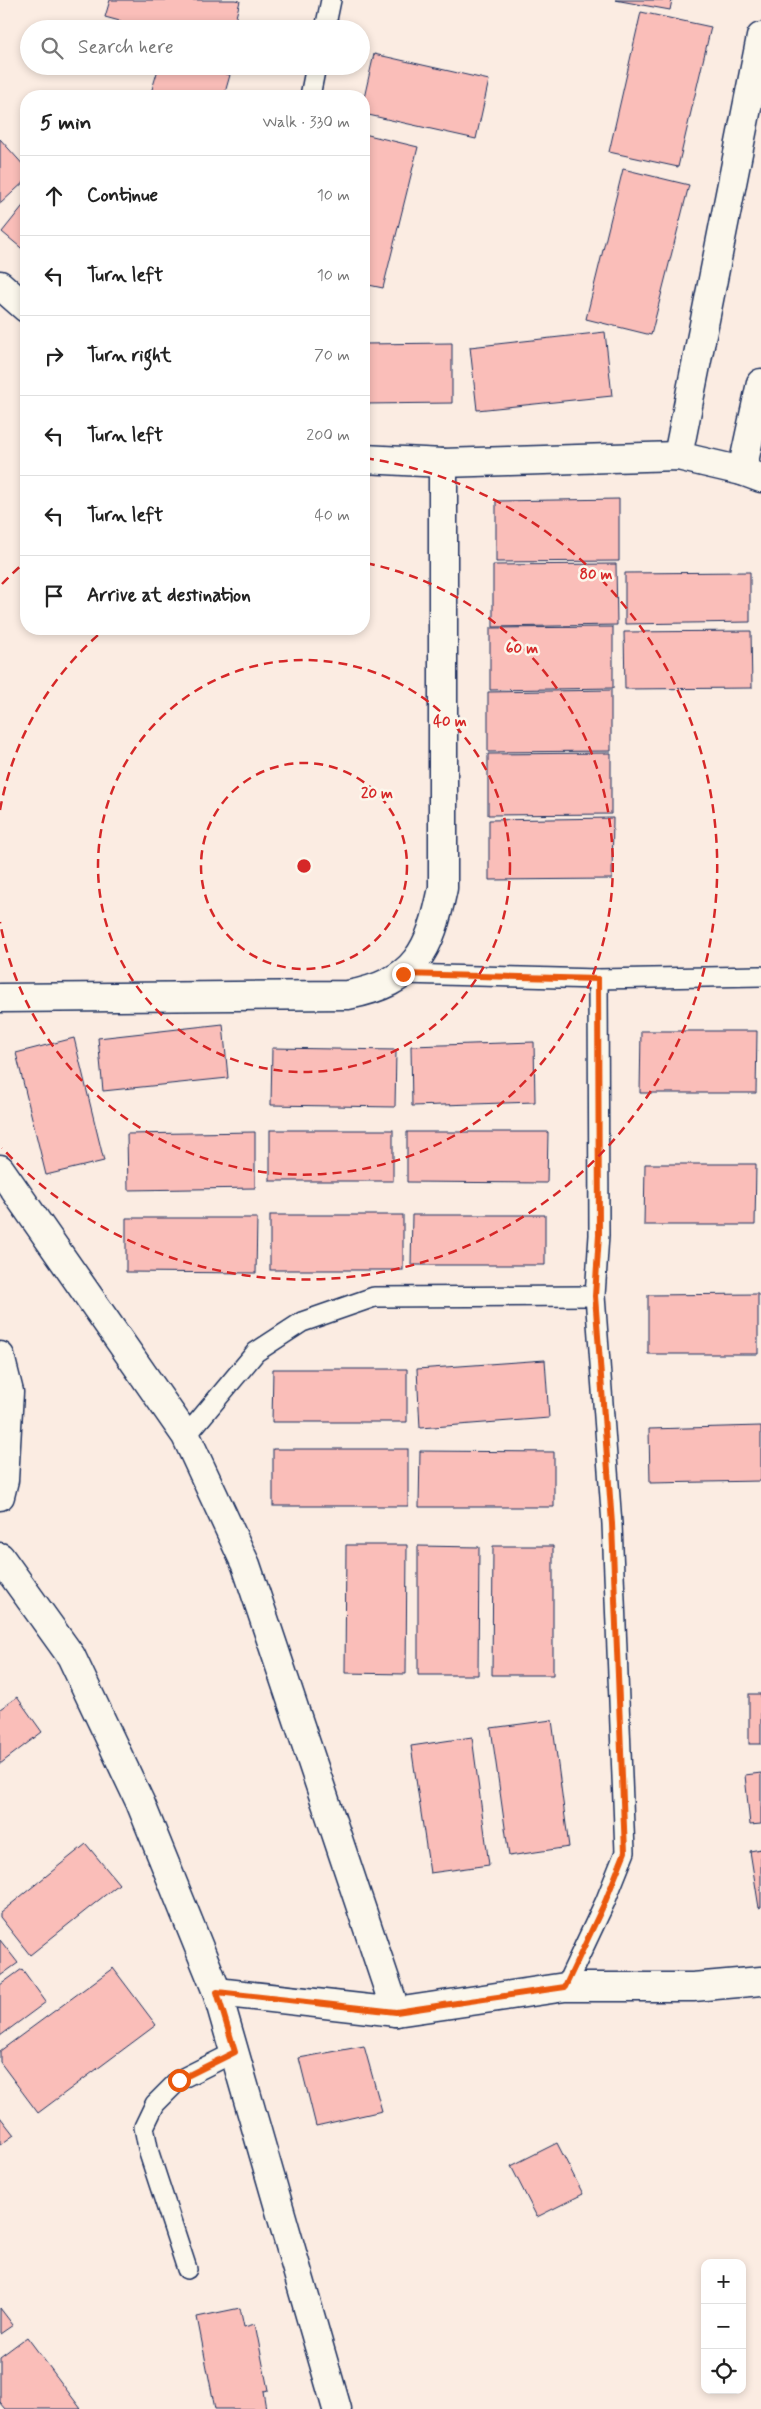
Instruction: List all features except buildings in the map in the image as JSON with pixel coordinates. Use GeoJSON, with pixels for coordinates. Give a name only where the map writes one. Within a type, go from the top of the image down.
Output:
{"type":"FeatureCollection","features":[{"type":"Feature","properties":{"kind":"street"},"geometry":{"type":"LineString","coordinates":[[678,456],[761,37]]}},
{"type":"Feature","properties":{"kind":"street"},"geometry":{"type":"LineString","coordinates":[[0,285],[20,303]]}},
{"type":"Feature","properties":{"kind":"street"},"geometry":{"type":"LineString","coordinates":[[370,459],[444,463],[678,456],[752,475],[761,383]]}},
{"type":"Feature","properties":{"kind":"street"},"geometry":{"type":"LineString","coordinates":[[0,998],[348,995],[373,990],[403,974],[424,952],[436,923],[443,888],[444,463]]}},
{"type":"Feature","properties":{"kind":"street"},"geometry":{"type":"LineString","coordinates":[[1,1174],[186,1436],[246,1565],[396,2012]]}},
{"type":"Feature","properties":{"kind":"street"},"geometry":{"type":"LineString","coordinates":[[0,1356],[9,1392],[4,1480],[0,1496]]}},
{"type":"Feature","properties":{"kind":"street"},"geometry":{"type":"LineString","coordinates":[[4,1570],[71,1656],[140,1802],[217,1992],[338,2409]]}},
{"type":"Feature","properties":{"kind":"street"},"geometry":{"type":"LineString","coordinates":[[217,1992],[396,2012],[565,1987],[693,1987],[761,1981]]}},
{"type":"Feature","properties":{"kind":"lane"},"geometry":{"type":"LineString","coordinates":[[327,20],[331,0]]}},
{"type":"Feature","properties":{"kind":"lane"},"geometry":{"type":"LineString","coordinates":[[311,90],[314,75]]}},
{"type":"Feature","properties":{"kind":"lane"},"geometry":{"type":"LineString","coordinates":[[403,974],[598,979],[761,976]]}},
{"type":"Feature","properties":{"kind":"lane"},"geometry":{"type":"LineString","coordinates":[[565,1987],[605,1902],[625,1852],[612,1524],[595,1296],[599,1235],[598,979]]}},
{"type":"Feature","properties":{"kind":"lane"},"geometry":{"type":"LineString","coordinates":[[186,1436],[256,1352],[302,1322],[374,1297],[595,1296]]}},
{"type":"Feature","properties":{"kind":"lane"},"geometry":{"type":"LineString","coordinates":[[187,2269],[149,2153],[144,2127],[155,2104],[179,2080],[235,2052]]}},
{"type":"Feature","properties":{"kind":"route"},"geometry":{"type":"LineString","coordinates":[[179,2080],[235,2052],[217,1992],[396,2012],[565,1987],[605,1902],[625,1852],[612,1524],[595,1296],[599,1235],[598,979],[403,974]]}}]}
